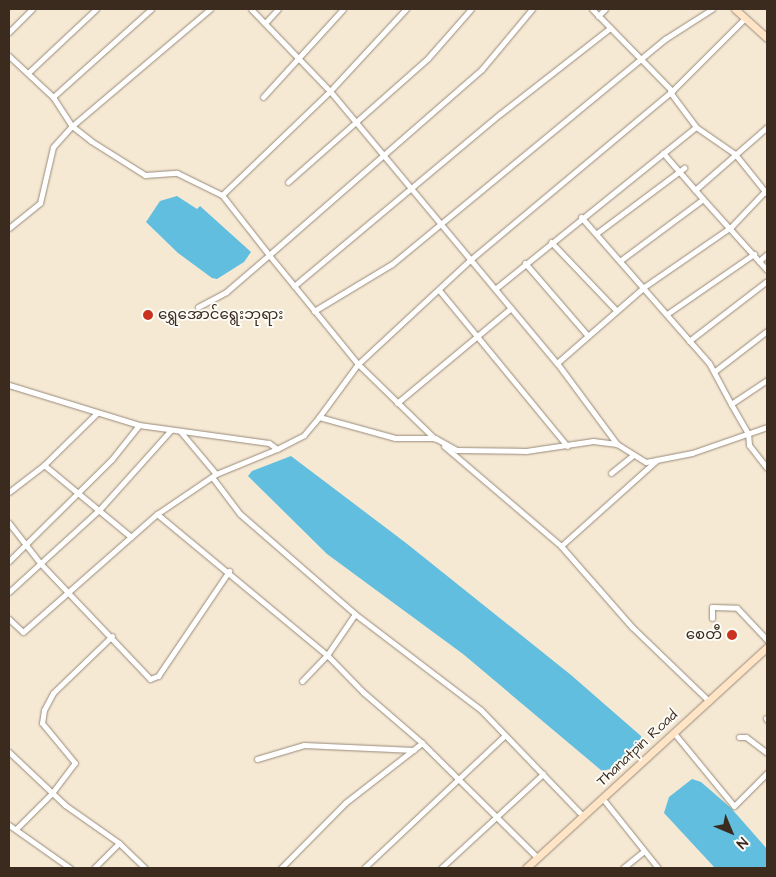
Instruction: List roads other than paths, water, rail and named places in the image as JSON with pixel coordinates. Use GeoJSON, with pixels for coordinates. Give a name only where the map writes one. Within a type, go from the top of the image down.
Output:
{"type":"FeatureCollection","features":[{"type":"Feature","properties":{"kind":"main road"},"geometry":{"type":"LineString","coordinates":[[735,9],[767,38]]}},
{"type":"Feature","properties":{"kind":"main road","name":"Thanatpin Road"},"geometry":{"type":"LineString","coordinates":[[526,868],[767,647]]}},
{"type":"Feature","properties":{"kind":"street"},"geometry":{"type":"LineString","coordinates":[[9,32],[32,9]]}},
{"type":"Feature","properties":{"kind":"street"},"geometry":{"type":"LineString","coordinates":[[28,72],[96,9]]}},
{"type":"Feature","properties":{"kind":"street"},"geometry":{"type":"LineString","coordinates":[[53,97],[151,9]]}},
{"type":"Feature","properties":{"kind":"street"},"geometry":{"type":"LineString","coordinates":[[9,228],[40,203],[50,153],[72,126],[210,9]]}},
{"type":"Feature","properties":{"kind":"street"},"geometry":{"type":"LineString","coordinates":[[251,9],[330,91],[556,363],[617,444],[642,462],[692,453],[767,427]]}},
{"type":"Feature","properties":{"kind":"street"},"geometry":{"type":"LineString","coordinates":[[265,23],[278,9]]}},
{"type":"Feature","properties":{"kind":"street"},"geometry":{"type":"LineString","coordinates":[[262,97],[343,9]]}},
{"type":"Feature","properties":{"kind":"street"},"geometry":{"type":"LineString","coordinates":[[396,9],[402,14]]}},
{"type":"Feature","properties":{"kind":"street"},"geometry":{"type":"LineString","coordinates":[[222,195],[330,91],[406,9]]}},
{"type":"Feature","properties":{"kind":"street"},"geometry":{"type":"LineString","coordinates":[[288,182],[428,58],[471,9]]}},
{"type":"Feature","properties":{"kind":"street"},"geometry":{"type":"LineString","coordinates":[[198,307],[226,292],[482,69],[532,9]]}},
{"type":"Feature","properties":{"kind":"street"},"geometry":{"type":"LineString","coordinates":[[556,363],[644,287],[731,227],[766,192],[735,154],[696,127],[671,91],[643,59],[592,9]]}},
{"type":"Feature","properties":{"kind":"street"},"geometry":{"type":"LineString","coordinates":[[598,16],[605,9]]}},
{"type":"Feature","properties":{"kind":"street"},"geometry":{"type":"LineString","coordinates":[[314,311],[392,264],[643,59],[712,9]]}},
{"type":"Feature","properties":{"kind":"street"},"geometry":{"type":"LineString","coordinates":[[9,619],[23,632],[67,591],[157,514],[214,476],[277,449],[304,435],[358,364],[470,260],[671,91],[746,18]]}},
{"type":"Feature","properties":{"kind":"street"},"geometry":{"type":"LineString","coordinates":[[294,286],[412,192],[500,114],[610,28]]}},
{"type":"Feature","properties":{"kind":"street"},"geometry":{"type":"LineString","coordinates":[[9,56],[53,97],[72,126],[145,175],[178,174],[222,195],[358,364],[435,438],[561,546],[632,626],[709,702]]}},
{"type":"Feature","properties":{"kind":"street"},"geometry":{"type":"LineString","coordinates":[[494,289],[581,217],[696,127]]}},
{"type":"Feature","properties":{"kind":"street"},"geometry":{"type":"LineString","coordinates":[[695,190],[767,127]]}},
{"type":"Feature","properties":{"kind":"street"},"geometry":{"type":"LineString","coordinates":[[663,153],[682,170],[695,190],[731,227],[767,270]]}},
{"type":"Feature","properties":{"kind":"street"},"geometry":{"type":"LineString","coordinates":[[597,233],[682,170]]}},
{"type":"Feature","properties":{"kind":"street"},"geometry":{"type":"LineString","coordinates":[[621,260],[703,199]]}},
{"type":"Feature","properties":{"kind":"street"},"geometry":{"type":"LineString","coordinates":[[581,217],[621,260],[715,371],[748,433],[749,445],[767,468]]}},
{"type":"Feature","properties":{"kind":"street"},"geometry":{"type":"LineString","coordinates":[[551,242],[616,311]]}},
{"type":"Feature","properties":{"kind":"street"},"geometry":{"type":"LineString","coordinates":[[667,314],[754,254]]}},
{"type":"Feature","properties":{"kind":"street"},"geometry":{"type":"LineString","coordinates":[[759,261],[767,254]]}},
{"type":"Feature","properties":{"kind":"street"},"geometry":{"type":"LineString","coordinates":[[525,263],[588,336]]}},
{"type":"Feature","properties":{"kind":"street"},"geometry":{"type":"LineString","coordinates":[[689,341],[767,281]]}},
{"type":"Feature","properties":{"kind":"street"},"geometry":{"type":"LineString","coordinates":[[439,290],[567,446]]}},
{"type":"Feature","properties":{"kind":"street"},"geometry":{"type":"LineString","coordinates":[[397,403],[511,308]]}},
{"type":"Feature","properties":{"kind":"street"},"geometry":{"type":"LineString","coordinates":[[715,371],[767,331]]}},
{"type":"Feature","properties":{"kind":"street"},"geometry":{"type":"LineString","coordinates":[[731,404],[767,380]]}},
{"type":"Feature","properties":{"kind":"street"},"geometry":{"type":"LineString","coordinates":[[9,386],[139,425],[269,444],[277,449]]}},
{"type":"Feature","properties":{"kind":"street"},"geometry":{"type":"LineString","coordinates":[[9,492],[44,465],[97,413]]}},
{"type":"Feature","properties":{"kind":"street"},"geometry":{"type":"LineString","coordinates":[[319,417],[395,438],[435,438],[457,450],[526,451],[593,442],[617,444]]}},
{"type":"Feature","properties":{"kind":"street"},"geometry":{"type":"LineString","coordinates":[[9,561],[80,492],[139,425]]}},
{"type":"Feature","properties":{"kind":"street"},"geometry":{"type":"LineString","coordinates":[[9,592],[100,509],[171,430]]}},
{"type":"Feature","properties":{"kind":"street"},"geometry":{"type":"LineString","coordinates":[[180,431],[240,514],[355,614],[454,688],[505,735],[584,816]]}},
{"type":"Feature","properties":{"kind":"street"},"geometry":{"type":"LineString","coordinates":[[611,473],[632,456]]}},
{"type":"Feature","properties":{"kind":"street"},"geometry":{"type":"LineString","coordinates":[[561,546],[658,460]]}},
{"type":"Feature","properties":{"kind":"street"},"geometry":{"type":"LineString","coordinates":[[44,465],[80,492],[131,537]]}},
{"type":"Feature","properties":{"kind":"street"},"geometry":{"type":"LineString","coordinates":[[157,514],[229,571],[327,655],[363,692],[422,743],[495,819],[538,858]]}},
{"type":"Feature","properties":{"kind":"street"},"geometry":{"type":"LineString","coordinates":[[9,523],[40,563],[112,636],[150,679],[158,676],[229,571]]}},
{"type":"Feature","properties":{"kind":"street"},"geometry":{"type":"LineString","coordinates":[[712,618],[712,608],[737,608],[767,640]]}},
{"type":"Feature","properties":{"kind":"street"},"geometry":{"type":"LineString","coordinates":[[302,681],[327,655],[355,614]]}},
{"type":"Feature","properties":{"kind":"street"},"geometry":{"type":"LineString","coordinates":[[16,829],[52,793],[75,763],[42,723],[44,710],[54,693],[112,636]]}},
{"type":"Feature","properties":{"kind":"street"},"geometry":{"type":"LineString","coordinates":[[674,733],[734,806],[767,773]]}},
{"type":"Feature","properties":{"kind":"street"},"geometry":{"type":"LineString","coordinates":[[364,868],[459,781],[505,735]]}},
{"type":"Feature","properties":{"kind":"street"},"geometry":{"type":"LineString","coordinates":[[738,737],[746,737],[767,753]]}},
{"type":"Feature","properties":{"kind":"street"},"geometry":{"type":"LineString","coordinates":[[281,868],[345,804],[422,743]]}},
{"type":"Feature","properties":{"kind":"street"},"geometry":{"type":"LineString","coordinates":[[258,759],[304,745],[414,750]]}},
{"type":"Feature","properties":{"kind":"street"},"geometry":{"type":"LineString","coordinates":[[9,752],[52,793],[119,843],[145,868]]}},
{"type":"Feature","properties":{"kind":"street"},"geometry":{"type":"LineString","coordinates":[[441,868],[544,774]]}},
{"type":"Feature","properties":{"kind":"street"},"geometry":{"type":"LineString","coordinates":[[603,798],[658,868]]}},
{"type":"Feature","properties":{"kind":"street"},"geometry":{"type":"LineString","coordinates":[[9,825],[70,868]]}},
{"type":"Feature","properties":{"kind":"street"},"geometry":{"type":"LineString","coordinates":[[94,868],[119,843]]}},
{"type":"Feature","properties":{"kind":"street"},"geometry":{"type":"LineString","coordinates":[[624,868],[644,851]]}},
{"type":"Feature","properties":{"kind":"water"},"geometry":{"type":"Polygon","coordinates":[[[177,196],[197,209],[200,206],[251,252],[244,262],[217,279],[212,278],[178,253],[146,222],[160,201],[177,196]]]}},
{"type":"Feature","properties":{"kind":"water"},"geometry":{"type":"Polygon","coordinates":[[[291,456],[406,543],[571,675],[641,736],[642,743],[614,768],[602,771],[463,654],[327,554],[248,476],[252,471],[291,456]]]}},
{"type":"Feature","properties":{"kind":"water"},"geometry":{"type":"Polygon","coordinates":[[[692,779],[701,782],[731,808],[767,849],[767,868],[715,868],[664,813],[669,797],[692,779]]]}},
{"type":"Feature","properties":{"kind":"place","name":"ရွှေအောင်ရွေးဘုရား"},"geometry":{"type":"Point","coordinates":[148,315]}},
{"type":"Feature","properties":{"kind":"place","name":"စေတီ"},"geometry":{"type":"Point","coordinates":[732,635]}}]}
